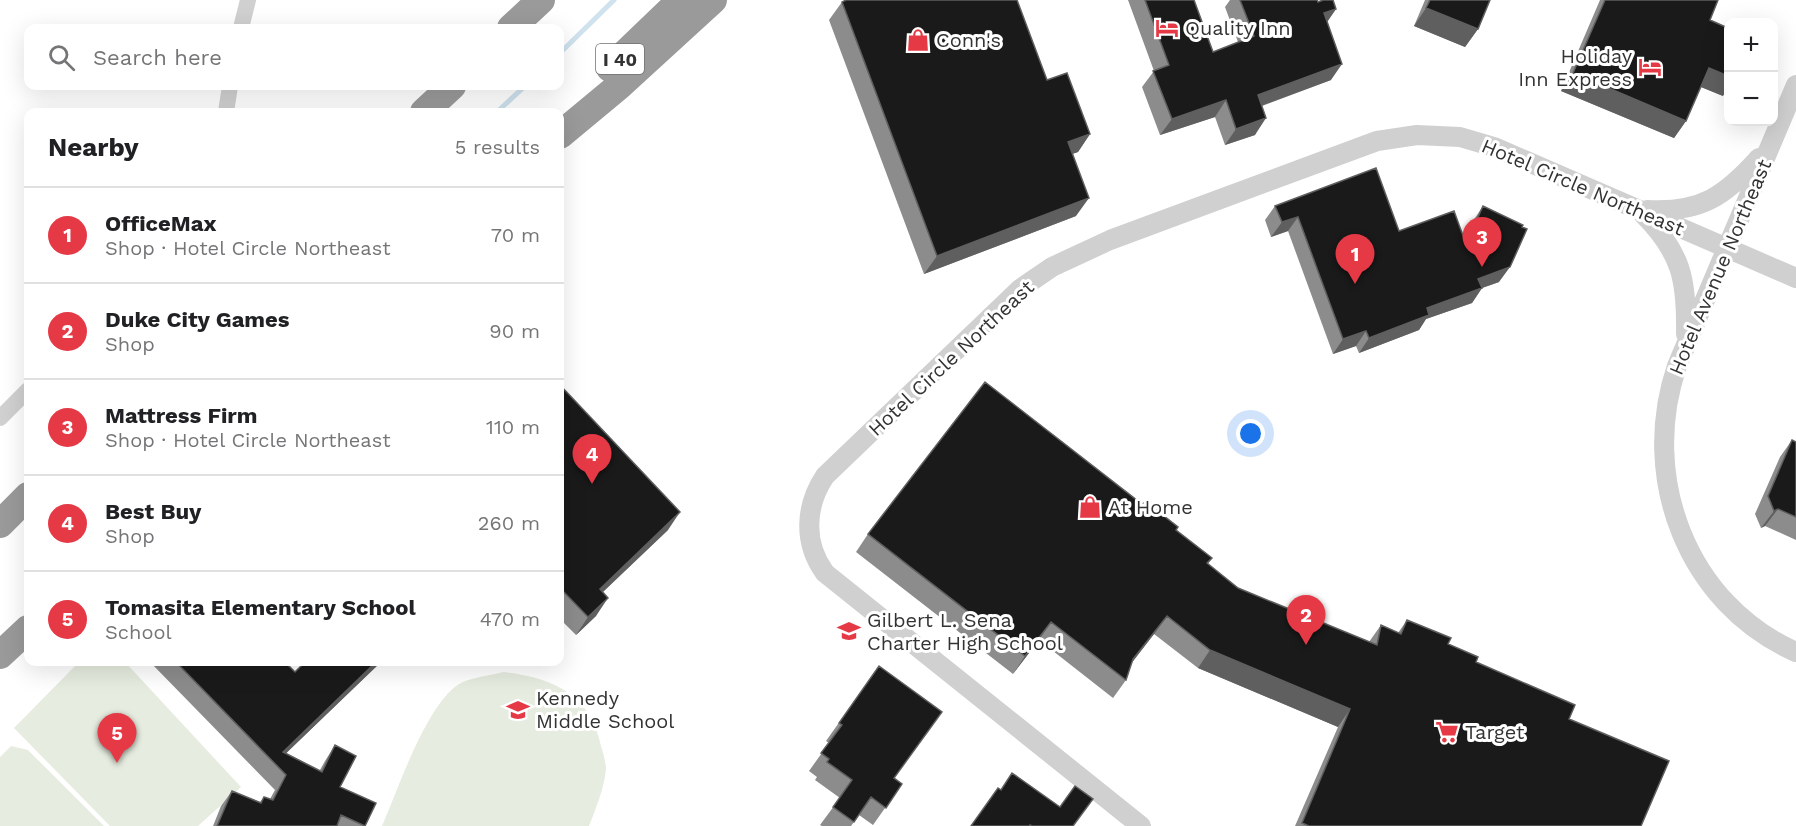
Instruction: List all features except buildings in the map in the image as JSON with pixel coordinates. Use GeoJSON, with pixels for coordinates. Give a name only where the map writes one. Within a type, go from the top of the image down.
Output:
{"type":"FeatureCollection","features":[{"type":"Feature","properties":{"kind":"highway"},"geometry":{"type":"LineString","coordinates":[[509,24],[531,0]]}},
{"type":"Feature","properties":{"kind":"highway"},"geometry":{"type":"LineString","coordinates":[[515,24],[541,0]]}},
{"type":"Feature","properties":{"kind":"highway","name":"I 40"},"geometry":{"type":"LineString","coordinates":[[564,114],[681,0]]}},
{"type":"Feature","properties":{"kind":"highway"},"geometry":{"type":"LineString","coordinates":[[564,132],[619,86],[713,0]]}},
{"type":"Feature","properties":{"kind":"highway"},"geometry":{"type":"LineString","coordinates":[[0,524],[24,500]]}},
{"type":"Feature","properties":{"kind":"highway"},"geometry":{"type":"LineString","coordinates":[[0,655],[24,633]]}},
{"type":"Feature","properties":{"kind":"street"},"geometry":{"type":"LineString","coordinates":[[242,24],[248,0]]}},
{"type":"Feature","properties":{"kind":"street","name":"Hotel Avenue Northeast"},"geometry":{"type":"LineString","coordinates":[[1796,85],[1672,379],[1666,410],[1665,448],[1667,479],[1678,529],[1692,558],[1723,600],[1757,630],[1796,652]]}},
{"type":"Feature","properties":{"kind":"street"},"geometry":{"type":"LineString","coordinates":[[227,108],[229,90]]}},
{"type":"Feature","properties":{"kind":"street","name":"Hotel Circle Northeast"},"geometry":{"type":"LineString","coordinates":[[1141,826],[825,573],[815,558],[809,530],[814,496],[825,476],[1020,289],[1052,267],[1110,240],[1377,141],[1417,135],[1460,137],[1494,147],[1796,278]]}},
{"type":"Feature","properties":{"kind":"street"},"geometry":{"type":"LineString","coordinates":[[1640,210],[1679,210],[1713,199],[1731,188],[1769,147]]}},
{"type":"Feature","properties":{"kind":"street"},"geometry":{"type":"LineString","coordinates":[[1640,210],[1665,239],[1682,273],[1686,299],[1685,345]]}},
{"type":"Feature","properties":{"kind":"street"},"geometry":{"type":"LineString","coordinates":[[0,418],[24,394]]}},
{"type":"Feature","properties":{"kind":"shaded area"},"geometry":{"type":"Polygon","coordinates":[[[75,666],[129,666],[241,787],[198,826],[110,826],[14,728],[75,666]]]}},
{"type":"Feature","properties":{"kind":"shaded area","name":"Kennedy Middle School"},"geometry":{"type":"Polygon","coordinates":[[[504,672],[553,684],[578,701],[588,713],[596,728],[606,769],[602,791],[589,826],[382,826],[415,746],[438,706],[450,691],[463,682],[504,672]]]}},
{"type":"Feature","properties":{"kind":"shaded area"},"geometry":{"type":"Polygon","coordinates":[[[11,746],[28,750],[104,826],[0,826],[0,757],[11,746]]]}},
{"type":"Feature","properties":{"kind":"waterway"},"geometry":{"type":"LineString","coordinates":[[564,49],[614,0]]}},
{"type":"Feature","properties":{"kind":"waterway"},"geometry":{"type":"LineString","coordinates":[[501,108],[521,90]]}},
{"type":"Feature","properties":{"kind":"place","name":"Quality Inn"},"geometry":{"type":"Point","coordinates":[1167,28]}},
{"type":"Feature","properties":{"kind":"place","name":"Conn's"},"geometry":{"type":"Point","coordinates":[918,40]}},
{"type":"Feature","properties":{"kind":"place","name":"Holiday Inn Express"},"geometry":{"type":"Point","coordinates":[1650,67]}},
{"type":"Feature","properties":{"kind":"place","name":"Mattress Firm"},"geometry":{"type":"Point","coordinates":[1482,267]}},
{"type":"Feature","properties":{"kind":"place","name":"OfficeMax"},"geometry":{"type":"Point","coordinates":[1355,284]}},
{"type":"Feature","properties":{"kind":"place","name":"Best Buy"},"geometry":{"type":"Point","coordinates":[592,484]}},
{"type":"Feature","properties":{"kind":"place","name":"At Home"},"geometry":{"type":"Point","coordinates":[1090,507]}},
{"type":"Feature","properties":{"kind":"place","name":"Gilbert L. Sena Charter High School"},"geometry":{"type":"Point","coordinates":[849,631]}},
{"type":"Feature","properties":{"kind":"place","name":"Duke City Games"},"geometry":{"type":"Point","coordinates":[1306,645]}},
{"type":"Feature","properties":{"kind":"place","name":"Kennedy Middle School"},"geometry":{"type":"Point","coordinates":[518,710]}},
{"type":"Feature","properties":{"kind":"place","name":"Target"},"geometry":{"type":"Point","coordinates":[1447,732]}},
{"type":"Feature","properties":{"kind":"place","name":"Tomasita Elementary School"},"geometry":{"type":"Point","coordinates":[117,763]}}]}
